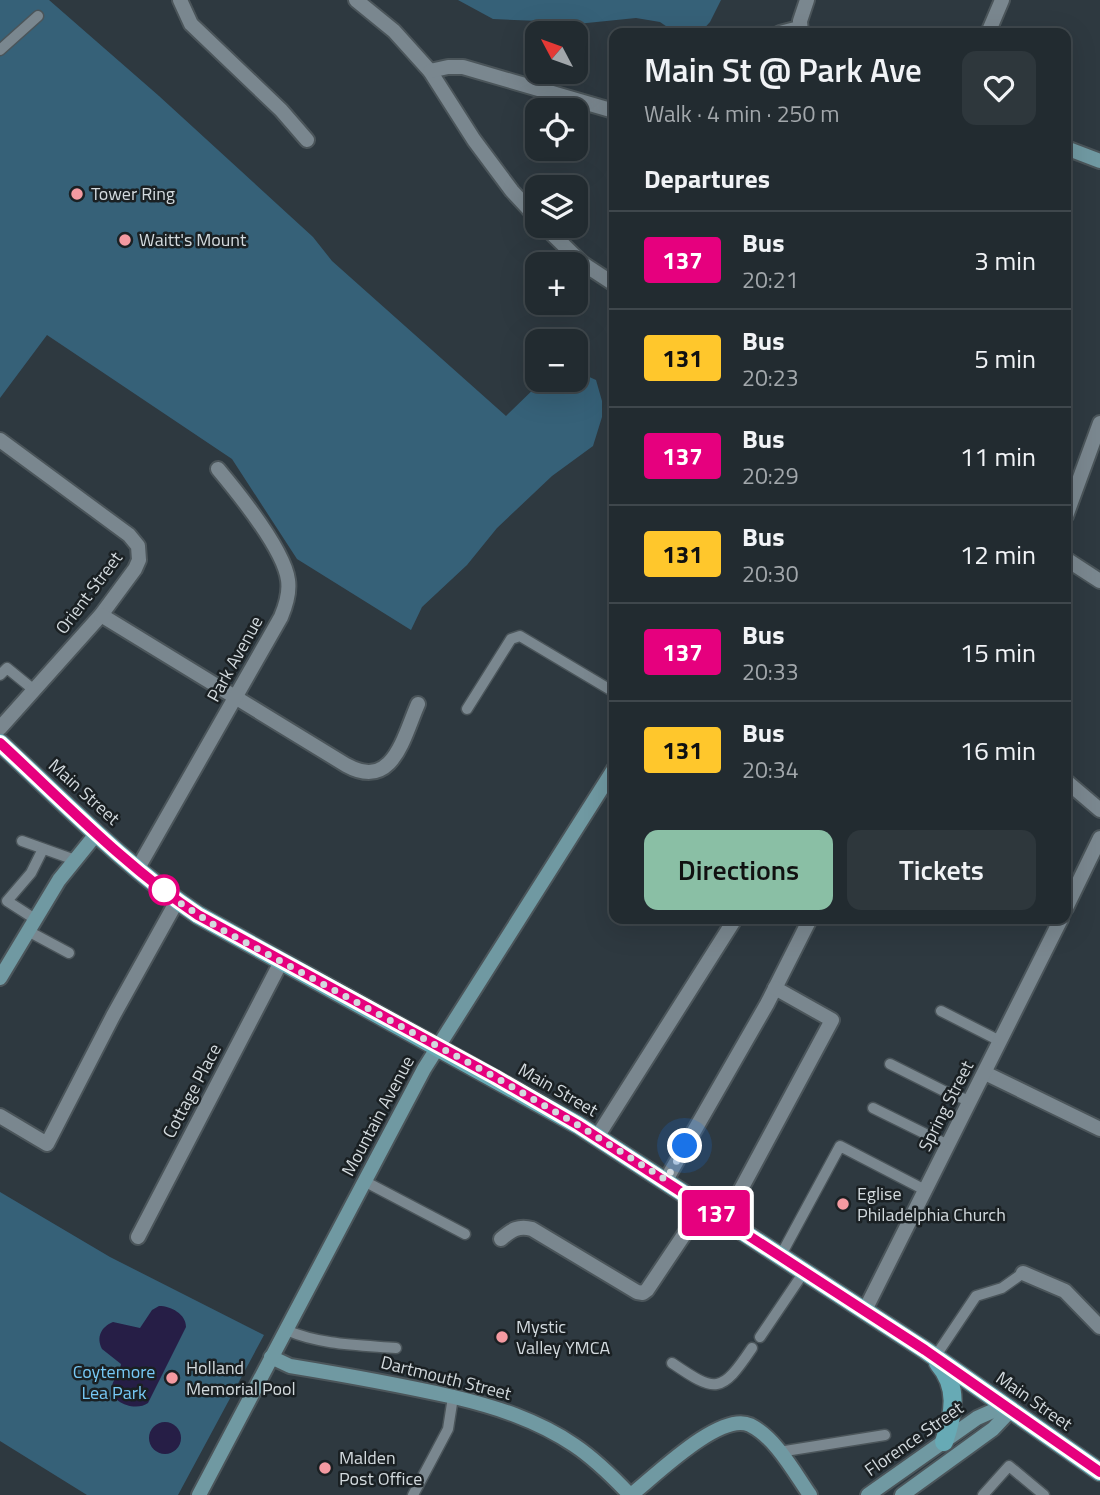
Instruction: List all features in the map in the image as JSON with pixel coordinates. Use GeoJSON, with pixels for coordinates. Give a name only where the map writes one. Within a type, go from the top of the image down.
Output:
{"type":"FeatureCollection","features":[{"type":"Feature","properties":{"kind":"main road","name":"Main Street"},"geometry":{"type":"LineString","coordinates":[[0,743],[97,833],[177,901],[281,962],[438,1046],[597,1137],[865,1310],[1099,1469]]}},
{"type":"Feature","properties":{"kind":"main road"},"geometry":{"type":"LineString","coordinates":[[930,1354],[951,1384],[953,1404],[944,1442]]}},
{"type":"Feature","properties":{"kind":"street"},"geometry":{"type":"LineString","coordinates":[[180,0],[191,24],[273,102],[307,140]]}},
{"type":"Feature","properties":{"kind":"street"},"geometry":{"type":"LineString","coordinates":[[356,0],[394,32],[430,71],[474,140],[525,205]]}},
{"type":"Feature","properties":{"kind":"street"},"geometry":{"type":"LineString","coordinates":[[800,28],[807,0]]}},
{"type":"Feature","properties":{"kind":"street"},"geometry":{"type":"LineString","coordinates":[[990,28],[1002,0]]}},
{"type":"Feature","properties":{"kind":"street"},"geometry":{"type":"LineString","coordinates":[[430,71],[463,67],[609,110]]}},
{"type":"Feature","properties":{"kind":"street"},"geometry":{"type":"LineString","coordinates":[[1071,150],[1100,161]]}},
{"type":"Feature","properties":{"kind":"street"},"geometry":{"type":"LineString","coordinates":[[557,238],[583,263],[609,281]]}},
{"type":"Feature","properties":{"kind":"street"},"geometry":{"type":"LineString","coordinates":[[1071,502],[1100,424]]}},
{"type":"Feature","properties":{"kind":"street","name":"Orient Street"},"geometry":{"type":"LineString","coordinates":[[0,440],[111,521],[136,544],[139,556],[135,569],[101,615],[0,728]]}},
{"type":"Feature","properties":{"kind":"street","name":"Park Avenue"},"geometry":{"type":"LineString","coordinates":[[138,868],[281,617],[288,597],[289,583],[279,555],[218,468]]}},
{"type":"Feature","properties":{"kind":"street"},"geometry":{"type":"LineString","coordinates":[[1071,562],[1100,581]]}},
{"type":"Feature","properties":{"kind":"street"},"geometry":{"type":"LineString","coordinates":[[101,615],[353,769],[369,773],[382,770],[391,762],[418,705]]}},
{"type":"Feature","properties":{"kind":"street","name":"Mountain Avenue"},"geometry":{"type":"LineString","coordinates":[[199,1495],[424,1069],[609,777]]}},
{"type":"Feature","properties":{"kind":"street"},"geometry":{"type":"LineString","coordinates":[[1071,785],[1100,810]]}},
{"type":"Feature","properties":{"kind":"street"},"geometry":{"type":"LineString","coordinates":[[0,978],[59,880],[97,833]]}},
{"type":"Feature","properties":{"kind":"street"},"geometry":{"type":"LineString","coordinates":[[1071,898],[1100,838]]}},
{"type":"Feature","properties":{"kind":"street"},"geometry":{"type":"LineString","coordinates":[[0,1116],[47,1144],[118,1005],[177,901]]}},
{"type":"Feature","properties":{"kind":"street"},"geometry":{"type":"LineString","coordinates":[[597,1137],[732,924]]}},
{"type":"Feature","properties":{"kind":"street"},"geometry":{"type":"LineString","coordinates":[[666,1180],[775,988],[807,924]]}},
{"type":"Feature","properties":{"kind":"street","name":"Spring Street"},"geometry":{"type":"LineString","coordinates":[[865,1310],[1058,924]]}},
{"type":"Feature","properties":{"kind":"street","name":"Cottage Place"},"geometry":{"type":"LineString","coordinates":[[138,1237],[281,962]]}},
{"type":"Feature","properties":{"kind":"street"},"geometry":{"type":"LineString","coordinates":[[724,1219],[832,1020],[775,988]]}},
{"type":"Feature","properties":{"kind":"street"},"geometry":{"type":"LineString","coordinates":[[985,1073],[1100,1129]]}},
{"type":"Feature","properties":{"kind":"street"},"geometry":{"type":"LineString","coordinates":[[501,1239],[517,1228],[532,1229],[637,1292],[643,1293],[704,1205]]}},
{"type":"Feature","properties":{"kind":"street"},"geometry":{"type":"LineString","coordinates":[[1023,1273],[1065,1291],[1100,1327]]}},
{"type":"Feature","properties":{"kind":"street","name":"Dartmouth Street"},"geometry":{"type":"LineString","coordinates":[[271,1357],[290,1366],[412,1387],[490,1405],[555,1433],[586,1454],[631,1495]]}},
{"type":"Feature","properties":{"kind":"street","name":"Florence Street"},"geometry":{"type":"LineString","coordinates":[[875,1493],[986,1413],[1011,1410]]}},
{"type":"Feature","properties":{"kind":"street","name":"Florence Street"},"geometry":{"type":"LineString","coordinates":[[902,1495],[993,1429],[1011,1410]]}},
{"type":"Feature","properties":{"kind":"street"},"geometry":{"type":"LineString","coordinates":[[631,1495],[693,1445],[727,1424],[740,1423],[751,1426],[779,1452],[810,1495]]}},
{"type":"Feature","properties":{"kind":"lane"},"geometry":{"type":"LineString","coordinates":[[0,50],[38,16]]}},
{"type":"Feature","properties":{"kind":"lane"},"geometry":{"type":"LineString","coordinates":[[467,709],[511,639],[516,636],[609,689]]}},
{"type":"Feature","properties":{"kind":"lane"},"geometry":{"type":"LineString","coordinates":[[0,675],[7,668],[34,690]]}},
{"type":"Feature","properties":{"kind":"lane"},"geometry":{"type":"LineString","coordinates":[[22,841],[75,860]]}},
{"type":"Feature","properties":{"kind":"lane"},"geometry":{"type":"LineString","coordinates":[[43,849],[31,873],[7,901],[32,925],[69,953]]}},
{"type":"Feature","properties":{"kind":"lane"},"geometry":{"type":"LineString","coordinates":[[941,1012],[1000,1041]]}},
{"type":"Feature","properties":{"kind":"lane"},"geometry":{"type":"LineString","coordinates":[[890,1063],[946,1093],[970,1101]]}},
{"type":"Feature","properties":{"kind":"lane"},"geometry":{"type":"LineString","coordinates":[[873,1108],[948,1146]]}},
{"type":"Feature","properties":{"kind":"lane"},"geometry":{"type":"LineString","coordinates":[[781,1255],[840,1146],[925,1190]]}},
{"type":"Feature","properties":{"kind":"lane"},"geometry":{"type":"LineString","coordinates":[[364,1181],[464,1234]]}},
{"type":"Feature","properties":{"kind":"lane"},"geometry":{"type":"LineString","coordinates":[[760,1337],[804,1272]]}},
{"type":"Feature","properties":{"kind":"lane"},"geometry":{"type":"LineString","coordinates":[[930,1354],[976,1296],[1002,1288],[1023,1273]]}},
{"type":"Feature","properties":{"kind":"lane"},"geometry":{"type":"LineString","coordinates":[[286,1330],[317,1341],[396,1348]]}},
{"type":"Feature","properties":{"kind":"lane"},"geometry":{"type":"LineString","coordinates":[[672,1363],[703,1384],[719,1384],[736,1371],[752,1348]]}},
{"type":"Feature","properties":{"kind":"lane"},"geometry":{"type":"LineString","coordinates":[[413,1495],[448,1429],[453,1397]]}},
{"type":"Feature","properties":{"kind":"lane"},"geometry":{"type":"LineString","coordinates":[[779,1452],[884,1435]]}},
{"type":"Feature","properties":{"kind":"lane"},"geometry":{"type":"LineString","coordinates":[[983,1495],[1009,1466],[1044,1495]]}},
{"type":"Feature","properties":{"kind":"green space"},"geometry":{"type":"Polygon","coordinates":[[[0,0],[49,0],[159,96],[313,237],[332,261],[506,416],[531,392],[588,392],[588,376],[596,380],[602,401],[602,417],[593,446],[552,476],[497,528],[467,565],[422,607],[411,630],[297,559],[232,459],[47,335],[0,398],[0,0]]]}},
{"type":"Feature","properties":{"kind":"green space"},"geometry":{"type":"Polygon","coordinates":[[[458,0],[721,0],[705,28],[669,28],[660,22],[636,18],[588,23],[493,19],[458,0]]]}},
{"type":"Feature","properties":{"kind":"green space","name":"Coytemore Lea Park"},"geometry":{"type":"Polygon","coordinates":[[[0,1192],[110,1257],[264,1335],[178,1495],[87,1495],[0,1441],[0,1192]]]}},
{"type":"Feature","properties":{"kind":"shaded area"},"geometry":{"type":"Polygon","coordinates":[[[159,1306],[177,1312],[186,1327],[148,1403],[137,1407],[124,1404],[112,1392],[121,1364],[102,1349],[101,1333],[113,1322],[140,1328],[152,1310],[159,1306]]]}},
{"type":"Feature","properties":{"kind":"shaded area"},"geometry":{"type":"Polygon","coordinates":[[[165,1422],[176,1427],[181,1438],[176,1449],[165,1454],[154,1449],[149,1438],[154,1427],[165,1422]]]}},
{"type":"Feature","properties":{"kind":"bus line","name":"137"},"geometry":{"type":"LineString","coordinates":[[0,743],[97,833],[177,901],[198,915],[578,1125],[925,1350],[1100,1472]]}},
{"type":"Feature","properties":{"kind":"place","name":"Tower Ring"},"geometry":{"type":"Point","coordinates":[77,194]}},
{"type":"Feature","properties":{"kind":"place","name":"Waitt's Mount"},"geometry":{"type":"Point","coordinates":[125,240]}},
{"type":"Feature","properties":{"kind":"place","name":"Eglise Philadelphia Church"},"geometry":{"type":"Point","coordinates":[843,1204]}},
{"type":"Feature","properties":{"kind":"place","name":"Mystic Valley YMCA"},"geometry":{"type":"Point","coordinates":[502,1337]}},
{"type":"Feature","properties":{"kind":"place","name":"Holland Memorial Pool"},"geometry":{"type":"Point","coordinates":[172,1378]}},
{"type":"Feature","properties":{"kind":"place","name":"Malden Post Office"},"geometry":{"type":"Point","coordinates":[325,1468]}},
{"type":"Feature","properties":{"kind":"route"},"geometry":{"type":"LineString","coordinates":[[164,890],[158,885],[177,901],[219,928],[495,1077],[666,1180],[685,1146]]}}]}
